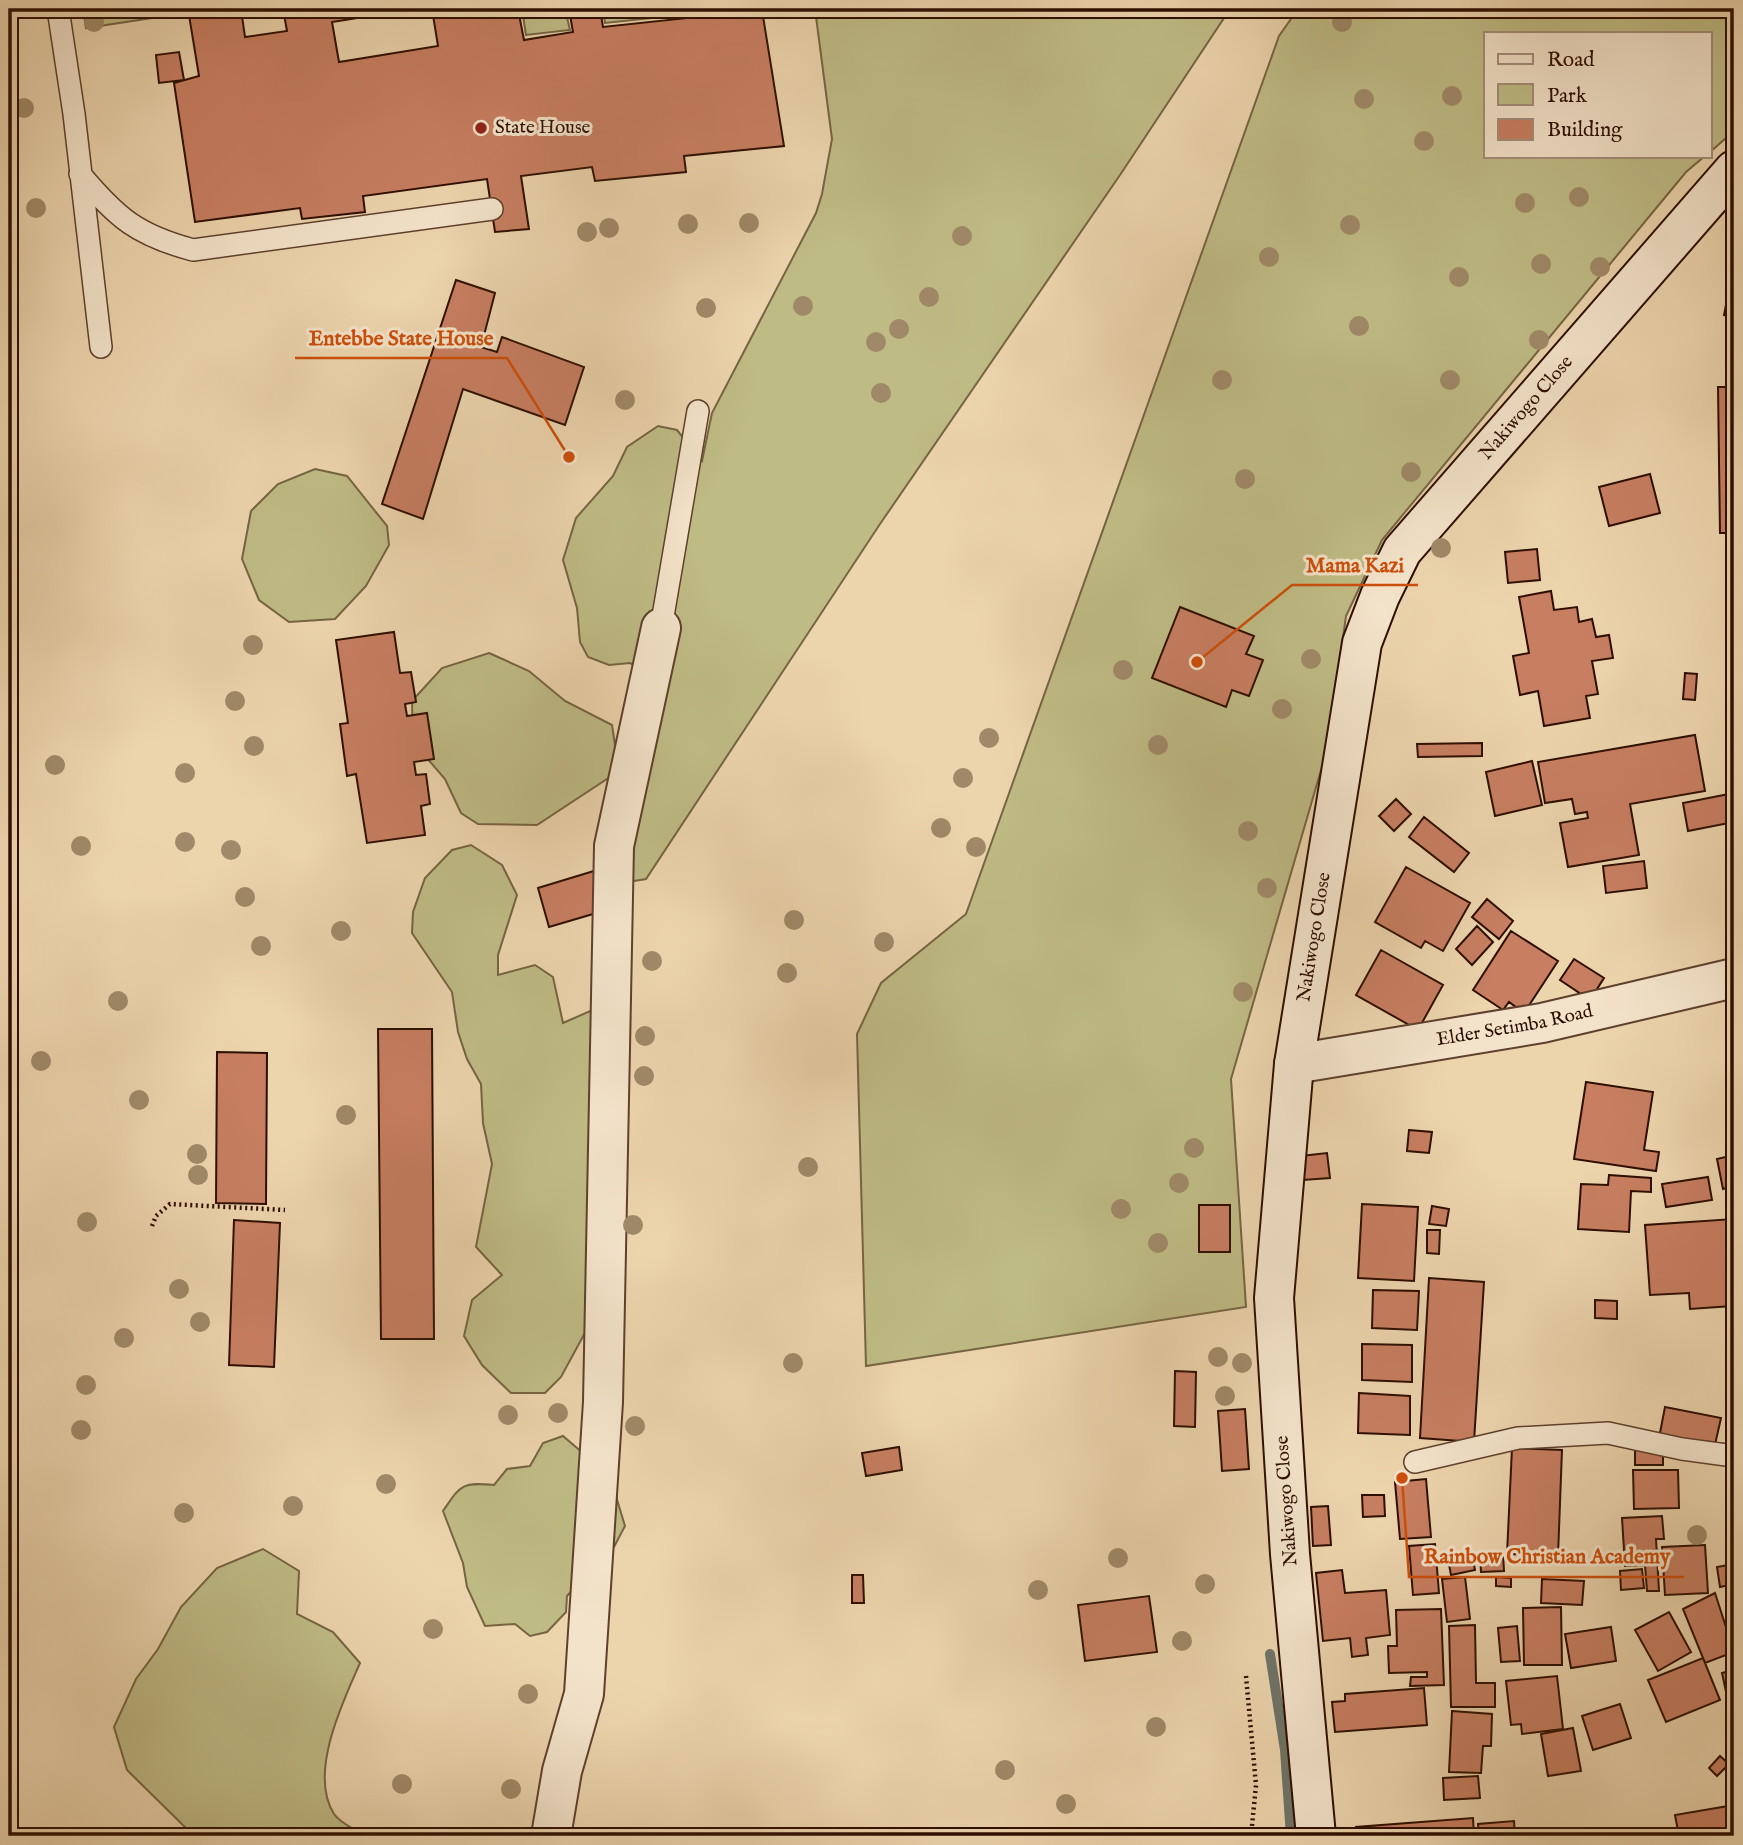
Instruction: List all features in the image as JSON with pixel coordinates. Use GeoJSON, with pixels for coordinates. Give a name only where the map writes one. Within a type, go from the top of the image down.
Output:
{"type":"FeatureCollection","features":[{"type":"Feature","properties":{"kind":"street","name":"Nakiwogo Close"},"geometry":{"type":"LineString","coordinates":[[1316,1836],[1290,1554],[1274,1298],[1294,1064],[1362,643],[1380,596],[1402,551],[1734,170]]}},
{"type":"Feature","properties":{"kind":"street"},"geometry":{"type":"LineString","coordinates":[[551,1836],[562,1771],[584,1695],[602,1430],[614,846],[661,628]]}},
{"type":"Feature","properties":{"kind":"street","name":"Elder Setimba Road"},"geometry":{"type":"LineString","coordinates":[[1294,1064],[1542,1023],[1734,978]]}},
{"type":"Feature","properties":{"kind":"lane"},"geometry":{"type":"LineString","coordinates":[[58,9],[101,347]]}},
{"type":"Feature","properties":{"kind":"lane"},"geometry":{"type":"LineString","coordinates":[[80,174],[106,205],[129,224],[157,240],[193,250],[492,209]]}},
{"type":"Feature","properties":{"kind":"lane"},"geometry":{"type":"LineString","coordinates":[[661,628],[698,411]]}},
{"type":"Feature","properties":{"kind":"lane"},"geometry":{"type":"LineString","coordinates":[[1415,1462],[1518,1438],[1608,1433],[1682,1449],[1734,1456]]}},
{"type":"Feature","properties":{"kind":"path"},"geometry":{"type":"LineString","coordinates":[[152,1226],[156,1216],[170,1204],[285,1210]]}},
{"type":"Feature","properties":{"kind":"path"},"geometry":{"type":"LineString","coordinates":[[1246,1676],[1256,1785],[1251,1836]]}},
{"type":"Feature","properties":{"kind":"green space"},"geometry":{"type":"Polygon","coordinates":[[[83,9],[186,9],[186,13],[86,28],[83,9]]]}},
{"type":"Feature","properties":{"kind":"green space"},"geometry":{"type":"Polygon","coordinates":[[[522,9],[565,9],[570,30],[526,35],[522,9]]]}},
{"type":"Feature","properties":{"kind":"green space"},"geometry":{"type":"Polygon","coordinates":[[[603,9],[738,9],[605,23],[603,9]]]}},
{"type":"Feature","properties":{"kind":"green space"},"geometry":{"type":"Polygon","coordinates":[[[815,9],[1230,9],[1120,175],[880,524],[646,879],[622,883],[660,679],[630,663],[609,665],[588,657],[580,642],[577,608],[563,560],[576,518],[613,476],[627,447],[658,426],[677,430],[702,461],[712,413],[816,213],[832,139],[815,9]]]}},
{"type":"Feature","properties":{"kind":"green space"},"geometry":{"type":"Polygon","coordinates":[[[1298,9],[1734,9],[1734,131],[1712,150],[1712,32],[1484,32],[1484,158],[1703,158],[1686,172],[1382,540],[1346,616],[1328,746],[1231,1079],[1246,1307],[866,1366],[857,1034],[881,983],[966,914],[1279,36],[1298,9]]]}},
{"type":"Feature","properties":{"kind":"green space"},"geometry":{"type":"Polygon","coordinates":[[[315,469],[347,476],[387,526],[389,545],[366,586],[335,619],[289,622],[259,600],[242,559],[251,511],[278,484],[315,469]]]}},
{"type":"Feature","properties":{"kind":"green space"},"geometry":{"type":"Polygon","coordinates":[[[489,653],[529,671],[565,701],[612,725],[619,771],[537,825],[478,824],[461,813],[445,779],[413,742],[412,701],[442,668],[489,653]]]}},
{"type":"Feature","properties":{"kind":"green space"},"geometry":{"type":"Polygon","coordinates":[[[471,845],[502,865],[517,895],[498,955],[498,975],[535,965],[553,977],[563,1023],[597,1008],[587,1329],[561,1377],[545,1393],[511,1393],[482,1365],[464,1336],[472,1300],[502,1275],[476,1247],[492,1164],[483,1123],[481,1084],[467,1059],[458,1032],[452,992],[412,933],[413,912],[425,878],[452,850],[471,845]]]}},
{"type":"Feature","properties":{"kind":"green space"},"geometry":{"type":"Polygon","coordinates":[[[563,1436],[584,1454],[615,1493],[625,1526],[614,1547],[580,1559],[577,1585],[567,1596],[566,1612],[547,1632],[530,1636],[515,1624],[485,1626],[467,1587],[463,1563],[443,1511],[463,1487],[475,1484],[494,1485],[507,1469],[530,1466],[543,1443],[563,1436]]]}},
{"type":"Feature","properties":{"kind":"green space"},"geometry":{"type":"Polygon","coordinates":[[[263,1549],[299,1571],[297,1614],[333,1632],[360,1663],[337,1717],[326,1758],[325,1779],[327,1797],[334,1814],[365,1836],[194,1836],[127,1770],[114,1727],[136,1679],[158,1649],[181,1607],[217,1568],[263,1549]]]}},
{"type":"Feature","properties":{"kind":"building","name":"State House"},"geometry":{"type":"Polygon","coordinates":[[[188,9],[241,9],[245,37],[287,31],[283,9],[414,9],[332,22],[339,62],[438,46],[432,9],[518,9],[524,40],[573,32],[569,9],[600,9],[603,27],[762,10],[784,146],[684,156],[686,172],[595,181],[592,167],[521,176],[529,229],[495,232],[487,179],[363,196],[365,212],[302,219],[300,208],[195,222],[174,83],[199,76],[188,9]]]}},
{"type":"Feature","properties":{"kind":"building"},"geometry":{"type":"Polygon","coordinates":[[[179,52],[184,80],[159,83],[156,55],[179,52]]]}},
{"type":"Feature","properties":{"kind":"building"},"geometry":{"type":"Polygon","coordinates":[[[456,280],[495,293],[481,347],[497,352],[502,337],[584,367],[565,425],[463,389],[423,519],[382,504],[456,280]]]}},
{"type":"Feature","properties":{"kind":"building"},"geometry":{"type":"Polygon","coordinates":[[[1730,285],[1734,286],[1734,318],[1724,315],[1730,285]]]}},
{"type":"Feature","properties":{"kind":"building"},"geometry":{"type":"Polygon","coordinates":[[[1718,387],[1734,387],[1734,533],[1720,533],[1718,387]]]}},
{"type":"Feature","properties":{"kind":"building"},"geometry":{"type":"Polygon","coordinates":[[[1650,474],[1660,513],[1609,526],[1599,487],[1650,474]]]}},
{"type":"Feature","properties":{"kind":"building"},"geometry":{"type":"Polygon","coordinates":[[[1537,549],[1540,580],[1508,583],[1505,552],[1537,549]]]}},
{"type":"Feature","properties":{"kind":"building"},"geometry":{"type":"Polygon","coordinates":[[[1551,591],[1554,610],[1577,607],[1579,622],[1592,619],[1596,637],[1609,635],[1613,658],[1592,661],[1598,694],[1586,696],[1590,718],[1544,726],[1538,691],[1520,695],[1513,656],[1529,653],[1519,597],[1551,591]]]}},
{"type":"Feature","properties":{"kind":"building"},"geometry":{"type":"Polygon","coordinates":[[[1180,607],[1254,636],[1246,654],[1263,660],[1249,696],[1232,690],[1226,707],[1152,678],[1180,607]]]}},
{"type":"Feature","properties":{"kind":"building"},"geometry":{"type":"Polygon","coordinates":[[[394,632],[400,673],[411,672],[416,702],[405,704],[407,716],[427,713],[434,759],[414,762],[416,775],[426,774],[430,804],[421,806],[425,835],[367,843],[356,774],[347,776],[340,724],[348,723],[336,640],[394,632]]]}},
{"type":"Feature","properties":{"kind":"building"},"geometry":{"type":"Polygon","coordinates":[[[1685,673],[1697,674],[1695,700],[1683,699],[1685,673]]]}},
{"type":"Feature","properties":{"kind":"building"},"geometry":{"type":"Polygon","coordinates":[[[1695,735],[1705,791],[1630,804],[1639,855],[1568,867],[1560,823],[1588,818],[1587,812],[1575,814],[1572,799],[1545,803],[1538,762],[1695,735]]]}},
{"type":"Feature","properties":{"kind":"building"},"geometry":{"type":"Polygon","coordinates":[[[1482,743],[1482,756],[1418,757],[1417,744],[1482,743]]]}},
{"type":"Feature","properties":{"kind":"building"},"geometry":{"type":"Polygon","coordinates":[[[1532,761],[1542,805],[1495,816],[1486,772],[1532,761]]]}},
{"type":"Feature","properties":{"kind":"building"},"geometry":{"type":"Polygon","coordinates":[[[1729,794],[1734,822],[1688,831],[1683,803],[1729,794]]]}},
{"type":"Feature","properties":{"kind":"building"},"geometry":{"type":"Polygon","coordinates":[[[1396,799],[1411,814],[1394,831],[1379,816],[1396,799]]]}},
{"type":"Feature","properties":{"kind":"building"},"geometry":{"type":"Polygon","coordinates":[[[1424,817],[1469,853],[1454,872],[1409,837],[1424,817]]]}},
{"type":"Feature","properties":{"kind":"building"},"geometry":{"type":"Polygon","coordinates":[[[1644,861],[1647,888],[1606,893],[1603,866],[1644,861]]]}},
{"type":"Feature","properties":{"kind":"building"},"geometry":{"type":"Polygon","coordinates":[[[1406,867],[1470,903],[1443,951],[1425,941],[1421,948],[1375,922],[1406,867]]]}},
{"type":"Feature","properties":{"kind":"building"},"geometry":{"type":"Polygon","coordinates":[[[597,870],[610,909],[549,927],[538,888],[597,870]]]}},
{"type":"Feature","properties":{"kind":"building"},"geometry":{"type":"Polygon","coordinates":[[[1487,899],[1513,921],[1499,939],[1472,917],[1487,899]]]}},
{"type":"Feature","properties":{"kind":"building"},"geometry":{"type":"Polygon","coordinates":[[[1477,926],[1493,942],[1472,965],[1456,949],[1477,926]]]}},
{"type":"Feature","properties":{"kind":"building"},"geometry":{"type":"Polygon","coordinates":[[[1511,931],[1558,961],[1524,1013],[1509,1002],[1503,1010],[1473,990],[1511,931]]]}},
{"type":"Feature","properties":{"kind":"building"},"geometry":{"type":"Polygon","coordinates":[[[1381,950],[1443,985],[1418,1030],[1356,995],[1381,950]]]}},
{"type":"Feature","properties":{"kind":"building"},"geometry":{"type":"Polygon","coordinates":[[[1574,959],[1604,978],[1590,1000],[1560,980],[1574,959]]]}},
{"type":"Feature","properties":{"kind":"building"},"geometry":{"type":"Polygon","coordinates":[[[378,1029],[432,1029],[434,1339],[381,1339],[378,1029]]]}},
{"type":"Feature","properties":{"kind":"building"},"geometry":{"type":"Polygon","coordinates":[[[217,1052],[267,1053],[266,1204],[216,1203],[217,1052]]]}},
{"type":"Feature","properties":{"kind":"building"},"geometry":{"type":"Polygon","coordinates":[[[1586,1082],[1653,1092],[1644,1150],[1659,1152],[1656,1171],[1574,1159],[1586,1082]]]}},
{"type":"Feature","properties":{"kind":"building"},"geometry":{"type":"Polygon","coordinates":[[[1409,1130],[1432,1132],[1429,1153],[1407,1151],[1409,1130]]]}},
{"type":"Feature","properties":{"kind":"building"},"geometry":{"type":"Polygon","coordinates":[[[1327,1153],[1330,1178],[1303,1180],[1301,1156],[1327,1153]]]}},
{"type":"Feature","properties":{"kind":"building"},"geometry":{"type":"Polygon","coordinates":[[[1734,1155],[1734,1186],[1723,1189],[1717,1159],[1734,1155]]]}},
{"type":"Feature","properties":{"kind":"building"},"geometry":{"type":"Polygon","coordinates":[[[1609,1175],[1651,1178],[1651,1192],[1631,1191],[1629,1232],[1578,1229],[1581,1184],[1608,1185],[1609,1175]]]}},
{"type":"Feature","properties":{"kind":"building"},"geometry":{"type":"Polygon","coordinates":[[[1708,1177],[1712,1200],[1666,1207],[1662,1184],[1708,1177]]]}},
{"type":"Feature","properties":{"kind":"building"},"geometry":{"type":"Polygon","coordinates":[[[1362,1204],[1418,1207],[1414,1281],[1358,1278],[1362,1204]]]}},
{"type":"Feature","properties":{"kind":"building"},"geometry":{"type":"Polygon","coordinates":[[[1199,1205],[1230,1205],[1230,1252],[1199,1252],[1199,1205]]]}},
{"type":"Feature","properties":{"kind":"building"},"geometry":{"type":"Polygon","coordinates":[[[1432,1206],[1449,1209],[1446,1226],[1429,1224],[1432,1206]]]}},
{"type":"Feature","properties":{"kind":"building"},"geometry":{"type":"Polygon","coordinates":[[[1734,1219],[1732,1306],[1690,1309],[1689,1293],[1650,1295],[1645,1225],[1734,1219]]]}},
{"type":"Feature","properties":{"kind":"building"},"geometry":{"type":"Polygon","coordinates":[[[234,1220],[280,1223],[274,1367],[229,1365],[234,1220]]]}},
{"type":"Feature","properties":{"kind":"building"},"geometry":{"type":"Polygon","coordinates":[[[1427,1230],[1440,1230],[1439,1254],[1427,1253],[1427,1230]]]}},
{"type":"Feature","properties":{"kind":"building"},"geometry":{"type":"Polygon","coordinates":[[[1429,1278],[1484,1282],[1474,1442],[1420,1438],[1429,1278]]]}},
{"type":"Feature","properties":{"kind":"building"},"geometry":{"type":"Polygon","coordinates":[[[1373,1290],[1419,1291],[1417,1330],[1372,1328],[1373,1290]]]}},
{"type":"Feature","properties":{"kind":"building"},"geometry":{"type":"Polygon","coordinates":[[[1595,1300],[1617,1301],[1617,1319],[1595,1318],[1595,1300]]]}},
{"type":"Feature","properties":{"kind":"building"},"geometry":{"type":"Polygon","coordinates":[[[1362,1344],[1412,1345],[1412,1382],[1362,1380],[1362,1344]]]}},
{"type":"Feature","properties":{"kind":"building"},"geometry":{"type":"Polygon","coordinates":[[[1175,1371],[1196,1372],[1195,1427],[1174,1426],[1175,1371]]]}},
{"type":"Feature","properties":{"kind":"building"},"geometry":{"type":"Polygon","coordinates":[[[1359,1393],[1410,1396],[1410,1435],[1358,1433],[1359,1393]]]}},
{"type":"Feature","properties":{"kind":"building"},"geometry":{"type":"Polygon","coordinates":[[[1665,1407],[1721,1418],[1714,1449],[1659,1438],[1665,1407]]]}},
{"type":"Feature","properties":{"kind":"building"},"geometry":{"type":"Polygon","coordinates":[[[1245,1409],[1249,1469],[1222,1471],[1218,1411],[1245,1409]]]}},
{"type":"Feature","properties":{"kind":"building"},"geometry":{"type":"Polygon","coordinates":[[[899,1447],[902,1470],[866,1476],[862,1453],[899,1447]]]}},
{"type":"Feature","properties":{"kind":"building"},"geometry":{"type":"Polygon","coordinates":[[[1512,1448],[1562,1450],[1558,1556],[1507,1554],[1512,1448]]]}},
{"type":"Feature","properties":{"kind":"building"},"geometry":{"type":"Polygon","coordinates":[[[1635,1448],[1663,1448],[1663,1465],[1635,1465],[1635,1448]]]}},
{"type":"Feature","properties":{"kind":"building"},"geometry":{"type":"Polygon","coordinates":[[[1633,1470],[1678,1470],[1679,1508],[1634,1509],[1633,1470]]]}},
{"type":"Feature","properties":{"kind":"building"},"geometry":{"type":"Polygon","coordinates":[[[1426,1479],[1431,1537],[1400,1539],[1395,1482],[1426,1479]]]}},
{"type":"Feature","properties":{"kind":"building"},"geometry":{"type":"Polygon","coordinates":[[[1362,1495],[1384,1495],[1385,1516],[1363,1517],[1362,1495]]]}},
{"type":"Feature","properties":{"kind":"building"},"geometry":{"type":"Polygon","coordinates":[[[1328,1506],[1331,1545],[1313,1546],[1311,1507],[1328,1506]]]}},
{"type":"Feature","properties":{"kind":"building"},"geometry":{"type":"Polygon","coordinates":[[[1662,1516],[1664,1539],[1656,1539],[1659,1591],[1647,1591],[1645,1565],[1625,1566],[1622,1518],[1662,1516]]]}},
{"type":"Feature","properties":{"kind":"building"},"geometry":{"type":"Polygon","coordinates":[[[1435,1544],[1439,1593],[1413,1595],[1409,1546],[1435,1544]]]}},
{"type":"Feature","properties":{"kind":"building"},"geometry":{"type":"Polygon","coordinates":[[[1705,1545],[1708,1593],[1665,1595],[1662,1547],[1705,1545]]]}},
{"type":"Feature","properties":{"kind":"building"},"geometry":{"type":"Polygon","coordinates":[[[1471,1550],[1475,1570],[1451,1575],[1447,1554],[1471,1550]]]}},
{"type":"Feature","properties":{"kind":"building"},"geometry":{"type":"Polygon","coordinates":[[[1503,1553],[1504,1571],[1481,1572],[1480,1555],[1503,1553]]]}},
{"type":"Feature","properties":{"kind":"building"},"geometry":{"type":"Polygon","coordinates":[[[1734,1564],[1734,1584],[1720,1587],[1717,1567],[1734,1564]]]}},
{"type":"Feature","properties":{"kind":"building"},"geometry":{"type":"Polygon","coordinates":[[[1642,1569],[1644,1588],[1621,1590],[1620,1571],[1642,1569]]]}},
{"type":"Feature","properties":{"kind":"building"},"geometry":{"type":"Polygon","coordinates":[[[1342,1570],[1345,1593],[1386,1590],[1390,1635],[1366,1638],[1368,1655],[1352,1657],[1350,1638],[1323,1641],[1316,1573],[1342,1570]]]}},
{"type":"Feature","properties":{"kind":"building"},"geometry":{"type":"Polygon","coordinates":[[[852,1575],[863,1575],[864,1603],[852,1603],[852,1575]]]}},
{"type":"Feature","properties":{"kind":"building"},"geometry":{"type":"Polygon","coordinates":[[[1465,1577],[1470,1619],[1447,1622],[1442,1579],[1465,1577]]]}},
{"type":"Feature","properties":{"kind":"building"},"geometry":{"type":"Polygon","coordinates":[[[1496,1577],[1511,1578],[1511,1587],[1496,1586],[1496,1577]]]}},
{"type":"Feature","properties":{"kind":"building"},"geometry":{"type":"Polygon","coordinates":[[[1542,1579],[1584,1581],[1582,1605],[1541,1603],[1542,1579]]]}},
{"type":"Feature","properties":{"kind":"building"},"geometry":{"type":"Polygon","coordinates":[[[1715,1593],[1734,1652],[1705,1663],[1683,1609],[1715,1593]]]}},
{"type":"Feature","properties":{"kind":"building"},"geometry":{"type":"Polygon","coordinates":[[[1734,1593],[1734,1621],[1733,1621],[1728,1594],[1734,1593]]]}},
{"type":"Feature","properties":{"kind":"building"},"geometry":{"type":"Polygon","coordinates":[[[1149,1596],[1157,1652],[1085,1661],[1078,1605],[1149,1596]]]}},
{"type":"Feature","properties":{"kind":"building"},"geometry":{"type":"Polygon","coordinates":[[[1561,1607],[1562,1665],[1524,1665],[1523,1608],[1561,1607]]]}},
{"type":"Feature","properties":{"kind":"building"},"geometry":{"type":"Polygon","coordinates":[[[1441,1609],[1444,1685],[1410,1686],[1411,1677],[1427,1677],[1427,1672],[1389,1673],[1388,1646],[1397,1646],[1396,1610],[1441,1609]]]}},
{"type":"Feature","properties":{"kind":"building"},"geometry":{"type":"Polygon","coordinates":[[[1669,1612],[1691,1652],[1658,1671],[1635,1630],[1669,1612]]]}},
{"type":"Feature","properties":{"kind":"building"},"geometry":{"type":"Polygon","coordinates":[[[1475,1625],[1476,1683],[1495,1683],[1495,1707],[1451,1707],[1449,1626],[1475,1625]]]}},
{"type":"Feature","properties":{"kind":"building"},"geometry":{"type":"Polygon","coordinates":[[[1517,1626],[1520,1661],[1501,1662],[1498,1628],[1517,1626]]]}},
{"type":"Feature","properties":{"kind":"building"},"geometry":{"type":"Polygon","coordinates":[[[1611,1627],[1616,1661],[1571,1668],[1565,1634],[1611,1627]]]}},
{"type":"Feature","properties":{"kind":"building"},"geometry":{"type":"Polygon","coordinates":[[[1734,1641],[1734,1700],[1728,1701],[1722,1673],[1733,1670],[1727,1642],[1734,1641]]]}},
{"type":"Feature","properties":{"kind":"building"},"geometry":{"type":"Polygon","coordinates":[[[1703,1658],[1720,1700],[1666,1722],[1648,1680],[1703,1658]]]}},
{"type":"Feature","properties":{"kind":"building"},"geometry":{"type":"Polygon","coordinates":[[[1557,1676],[1563,1729],[1522,1734],[1521,1724],[1511,1725],[1506,1681],[1557,1676]]]}},
{"type":"Feature","properties":{"kind":"building"},"geometry":{"type":"Polygon","coordinates":[[[1424,1688],[1427,1725],[1335,1732],[1332,1702],[1345,1701],[1345,1694],[1424,1688]]]}},
{"type":"Feature","properties":{"kind":"building"},"geometry":{"type":"Polygon","coordinates":[[[1620,1704],[1631,1738],[1593,1750],[1582,1716],[1620,1704]]]}},
{"type":"Feature","properties":{"kind":"building"},"geometry":{"type":"Polygon","coordinates":[[[1452,1711],[1492,1714],[1491,1746],[1483,1746],[1481,1773],[1449,1772],[1452,1711]]]}},
{"type":"Feature","properties":{"kind":"building"},"geometry":{"type":"Polygon","coordinates":[[[1573,1728],[1581,1771],[1548,1776],[1541,1734],[1573,1728]]]}},
{"type":"Feature","properties":{"kind":"building"},"geometry":{"type":"Polygon","coordinates":[[[1720,1756],[1729,1764],[1717,1776],[1709,1768],[1720,1756]]]}},
{"type":"Feature","properties":{"kind":"building"},"geometry":{"type":"Polygon","coordinates":[[[1478,1776],[1480,1798],[1444,1800],[1443,1778],[1478,1776]]]}},
{"type":"Feature","properties":{"kind":"building"},"geometry":{"type":"Polygon","coordinates":[[[1734,1805],[1734,1828],[1679,1836],[1675,1815],[1734,1805]]]}},
{"type":"Feature","properties":{"kind":"building"},"geometry":{"type":"Polygon","coordinates":[[[1473,1818],[1474,1836],[1357,1836],[1356,1827],[1473,1818]]]}},
{"type":"Feature","properties":{"kind":"building"},"geometry":{"type":"Polygon","coordinates":[[[1514,1821],[1515,1836],[1479,1836],[1478,1824],[1514,1821]]]}},
{"type":"Feature","properties":{"kind":"waterway"},"geometry":{"type":"LineString","coordinates":[[1270,1654],[1285,1750],[1291,1836]]}},
{"type":"Feature","properties":{"kind":"place","name":"State House"},"geometry":{"type":"Point","coordinates":[481,128]}},
{"type":"Feature","properties":{"kind":"place","name":"Entebbe State House"},"geometry":{"type":"Point","coordinates":[569,457]}},
{"type":"Feature","properties":{"kind":"place","name":"Mama Kazi"},"geometry":{"type":"Point","coordinates":[1197,662]}},
{"type":"Feature","properties":{"kind":"place","name":"Rainbow Christian Academy"},"geometry":{"type":"Point","coordinates":[1402,1478]}}]}
